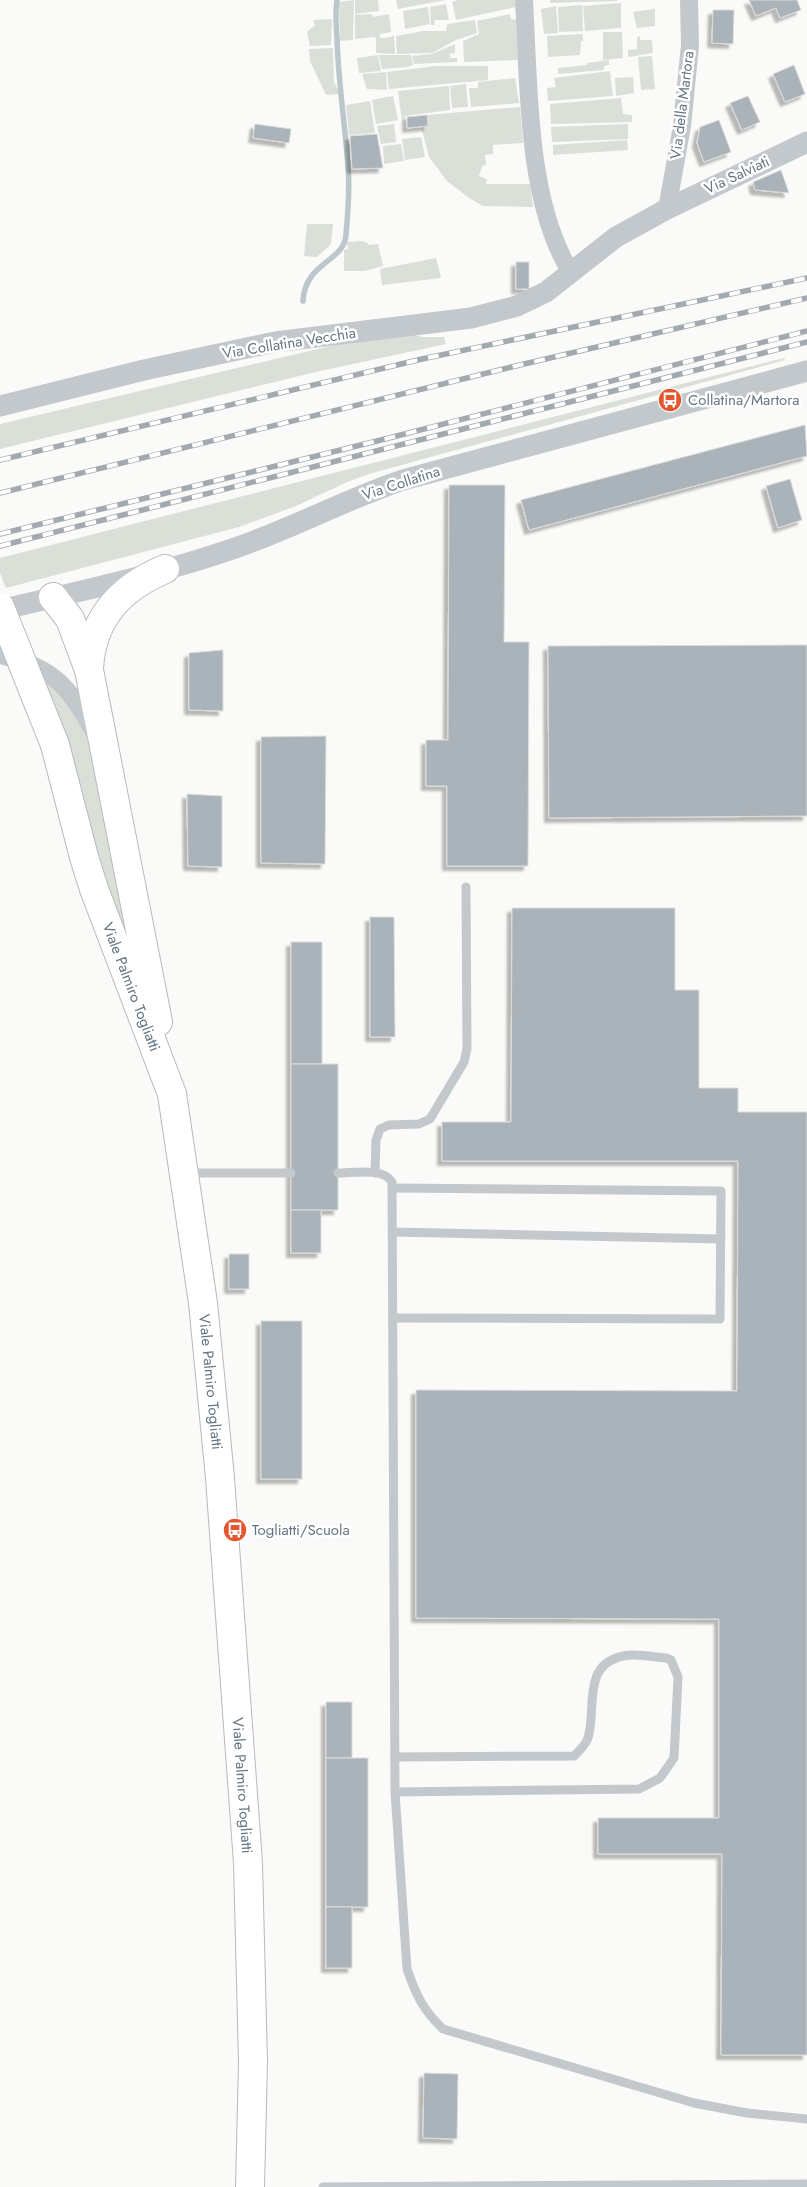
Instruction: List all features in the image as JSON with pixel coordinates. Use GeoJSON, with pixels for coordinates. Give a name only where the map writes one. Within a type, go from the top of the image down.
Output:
{"type":"FeatureCollection","features":[{"type":"Feature","properties":{"kind":"main road"},"geometry":{"type":"LineString","coordinates":[[89,670],[95,635],[102,620],[114,604],[136,583],[165,569]]}},
{"type":"Feature","properties":{"kind":"main road"},"geometry":{"type":"LineString","coordinates":[[53,597],[70,619],[89,670],[172,1094]]}},
{"type":"Feature","properties":{"kind":"main road","name":"Viale Palmiro Togliatti"},"geometry":{"type":"LineString","coordinates":[[0,607],[55,745],[94,890],[172,1094],[203,1303],[220,1478],[248,1863],[253,2062],[252,2179]]}},
{"type":"Feature","properties":{"kind":"street"},"geometry":{"type":"LineString","coordinates":[[524,0],[532,123],[538,173],[545,212],[559,252],[570,271]]}},
{"type":"Feature","properties":{"kind":"street","name":"Via della Martora"},"geometry":{"type":"LineString","coordinates":[[666,208],[682,126],[690,45],[689,0]]}},
{"type":"Feature","properties":{"kind":"street","name":"Via Salviati"},"geometry":{"type":"LineString","coordinates":[[666,208],[807,142]]}},
{"type":"Feature","properties":{"kind":"street","name":"Via Collatina Vecchia"},"geometry":{"type":"LineString","coordinates":[[0,406],[144,370],[275,342],[492,314],[532,300],[546,292],[570,271],[616,237],[666,208]]}},
{"type":"Feature","properties":{"kind":"street","name":"Via Collatina"},"geometry":{"type":"LineString","coordinates":[[0,610],[165,569],[276,534],[350,500],[404,480],[807,371]]}},
{"type":"Feature","properties":{"kind":"street"},"geometry":{"type":"LineString","coordinates":[[0,655],[30,663],[62,684],[79,705],[106,752]]}},
{"type":"Feature","properties":{"kind":"lane"},"geometry":{"type":"LineString","coordinates":[[375,1173],[376,1140],[380,1129],[389,1124],[419,1124],[430,1119],[464,1062],[467,1049],[466,887]]}},
{"type":"Feature","properties":{"kind":"lane"},"geometry":{"type":"LineString","coordinates":[[184,1173],[291,1173]]}},
{"type":"Feature","properties":{"kind":"lane"},"geometry":{"type":"LineString","coordinates":[[338,1173],[375,1173],[390,1178],[392,1188],[396,1792],[407,1969],[416,1995],[429,2015],[443,2029],[694,2103],[747,2113],[807,2119]]}},
{"type":"Feature","properties":{"kind":"lane"},"geometry":{"type":"LineString","coordinates":[[392,1188],[721,1191],[720,1319],[394,1318]]}},
{"type":"Feature","properties":{"kind":"lane"},"geometry":{"type":"LineString","coordinates":[[393,1232],[721,1239]]}},
{"type":"Feature","properties":{"kind":"lane"},"geometry":{"type":"LineString","coordinates":[[395,1757],[574,1756],[584,1748],[588,1737],[593,1683],[607,1663],[624,1656],[666,1658],[671,1660],[678,1677],[674,1758],[660,1778],[645,1787],[639,1789],[396,1792]]}},
{"type":"Feature","properties":{"kind":"lane"},"geometry":{"type":"LineString","coordinates":[[323,2187],[807,2184]]}},
{"type":"Feature","properties":{"kind":"shaded area"},"geometry":{"type":"Polygon","coordinates":[[[354,0],[353,40],[340,41],[339,2],[354,0]]]}},
{"type":"Feature","properties":{"kind":"shaded area"},"geometry":{"type":"Polygon","coordinates":[[[355,0],[378,0],[379,11],[355,14],[355,0]]]}},
{"type":"Feature","properties":{"kind":"shaded area"},"geometry":{"type":"Polygon","coordinates":[[[396,0],[446,0],[398,9],[396,0]]]}},
{"type":"Feature","properties":{"kind":"shaded area"},"geometry":{"type":"Polygon","coordinates":[[[458,0],[515,0],[516,7],[456,20],[452,2],[458,0]]]}},
{"type":"Feature","properties":{"kind":"shaded area"},"geometry":{"type":"Polygon","coordinates":[[[550,0],[617,0],[617,1],[550,3],[550,0]]]}},
{"type":"Feature","properties":{"kind":"shaded area"},"geometry":{"type":"Polygon","coordinates":[[[621,3],[621,28],[585,31],[583,6],[621,3]]]}},
{"type":"Feature","properties":{"kind":"shaded area"},"geometry":{"type":"Polygon","coordinates":[[[446,4],[449,20],[434,20],[435,25],[431,25],[430,7],[446,4]]]}},
{"type":"Feature","properties":{"kind":"shaded area"},"geometry":{"type":"Polygon","coordinates":[[[582,5],[583,31],[559,32],[558,7],[582,5]]]}},
{"type":"Feature","properties":{"kind":"shaded area"},"geometry":{"type":"Polygon","coordinates":[[[556,6],[558,33],[544,34],[541,9],[556,6]]]}},
{"type":"Feature","properties":{"kind":"shaded area"},"geometry":{"type":"Polygon","coordinates":[[[428,7],[430,24],[405,29],[403,11],[428,7]]]}},
{"type":"Feature","properties":{"kind":"shaded area"},"geometry":{"type":"Polygon","coordinates":[[[655,9],[655,26],[637,28],[633,12],[655,9]]]}},
{"type":"Feature","properties":{"kind":"shaded area"},"geometry":{"type":"Polygon","coordinates":[[[372,14],[373,17],[389,14],[391,32],[380,34],[380,38],[394,35],[395,54],[376,53],[376,38],[374,37],[355,39],[355,15],[372,14]]]}},
{"type":"Feature","properties":{"kind":"shaded area"},"geometry":{"type":"Polygon","coordinates":[[[510,14],[511,19],[516,20],[518,60],[464,62],[463,41],[479,34],[477,21],[510,14]]]}},
{"type":"Feature","properties":{"kind":"shaded area"},"geometry":{"type":"Polygon","coordinates":[[[332,19],[331,45],[310,46],[307,32],[315,25],[313,20],[332,19]]]}},
{"type":"Feature","properties":{"kind":"shaded area"},"geometry":{"type":"Polygon","coordinates":[[[475,20],[477,33],[456,40],[432,53],[397,54],[396,36],[423,31],[446,31],[447,24],[475,20]]]}},
{"type":"Feature","properties":{"kind":"shaded area"},"geometry":{"type":"Polygon","coordinates":[[[603,32],[622,32],[623,58],[603,60],[603,32]]]}},
{"type":"Feature","properties":{"kind":"shaded area"},"geometry":{"type":"Polygon","coordinates":[[[583,34],[580,55],[548,57],[547,36],[583,34]]]}},
{"type":"Feature","properties":{"kind":"shaded area"},"geometry":{"type":"Polygon","coordinates":[[[640,36],[640,40],[652,40],[653,53],[628,57],[628,50],[637,49],[637,37],[640,36]]]}},
{"type":"Feature","properties":{"kind":"shaded area"},"geometry":{"type":"Polygon","coordinates":[[[455,44],[455,53],[450,54],[450,58],[457,58],[457,62],[414,64],[412,56],[432,54],[455,44]]]}},
{"type":"Feature","properties":{"kind":"shaded area"},"geometry":{"type":"Polygon","coordinates":[[[333,48],[334,82],[340,94],[326,95],[310,61],[309,49],[333,48]]]}},
{"type":"Feature","properties":{"kind":"shaded area"},"geometry":{"type":"Polygon","coordinates":[[[378,55],[381,71],[359,73],[357,58],[378,55]]]}},
{"type":"Feature","properties":{"kind":"shaded area"},"geometry":{"type":"Polygon","coordinates":[[[379,55],[411,55],[413,65],[382,69],[379,55]]]}},
{"type":"Feature","properties":{"kind":"shaded area"},"geometry":{"type":"Polygon","coordinates":[[[652,56],[655,89],[641,90],[638,57],[652,56]]]}},
{"type":"Feature","properties":{"kind":"shaded area"},"geometry":{"type":"Polygon","coordinates":[[[609,60],[609,65],[604,66],[604,70],[558,74],[558,68],[587,65],[587,63],[609,60]]]}},
{"type":"Feature","properties":{"kind":"shaded area"},"geometry":{"type":"Polygon","coordinates":[[[435,66],[488,66],[488,80],[389,89],[387,72],[435,66]]]}},
{"type":"Feature","properties":{"kind":"shaded area"},"geometry":{"type":"Polygon","coordinates":[[[610,71],[613,96],[548,101],[547,88],[556,87],[554,78],[610,71]]]}},
{"type":"Feature","properties":{"kind":"shaded area"},"geometry":{"type":"Polygon","coordinates":[[[386,72],[387,90],[367,89],[362,74],[386,72]]]}},
{"type":"Feature","properties":{"kind":"shaded area"},"geometry":{"type":"Polygon","coordinates":[[[633,77],[634,93],[616,96],[615,78],[633,77]]]}},
{"type":"Feature","properties":{"kind":"shaded area"},"geometry":{"type":"Polygon","coordinates":[[[515,78],[519,103],[471,107],[469,88],[478,88],[478,82],[515,78]]]}},
{"type":"Feature","properties":{"kind":"shaded area"},"geometry":{"type":"Polygon","coordinates":[[[466,84],[468,107],[452,108],[450,86],[466,84]]]}},
{"type":"Feature","properties":{"kind":"shaded area"},"geometry":{"type":"Polygon","coordinates":[[[449,86],[450,110],[405,116],[406,122],[402,122],[398,91],[449,86]]]}},
{"type":"Feature","properties":{"kind":"shaded area"},"geometry":{"type":"Polygon","coordinates":[[[393,96],[398,120],[376,124],[372,100],[393,96]]]}},
{"type":"Feature","properties":{"kind":"shaded area"},"geometry":{"type":"Polygon","coordinates":[[[621,98],[623,114],[632,115],[632,122],[551,124],[550,104],[621,98]]]}},
{"type":"Feature","properties":{"kind":"shaded area"},"geometry":{"type":"Polygon","coordinates":[[[370,101],[375,133],[349,135],[346,105],[370,101]]]}},
{"type":"Feature","properties":{"kind":"shaded area"},"geometry":{"type":"Polygon","coordinates":[[[520,107],[523,143],[493,145],[493,154],[485,155],[486,165],[482,166],[479,176],[487,179],[486,184],[530,184],[533,207],[483,206],[447,181],[429,157],[421,126],[428,126],[427,115],[520,107]]]}},
{"type":"Feature","properties":{"kind":"shaded area"},"geometry":{"type":"Polygon","coordinates":[[[394,124],[396,142],[381,144],[377,126],[394,124]]]}},
{"type":"Feature","properties":{"kind":"shaded area"},"geometry":{"type":"Polygon","coordinates":[[[628,124],[628,139],[552,142],[551,127],[628,124]]]}},
{"type":"Feature","properties":{"kind":"shaded area"},"geometry":{"type":"Polygon","coordinates":[[[421,137],[425,157],[405,160],[402,139],[421,137]]]}},
{"type":"Feature","properties":{"kind":"shaded area"},"geometry":{"type":"Polygon","coordinates":[[[627,140],[628,150],[553,155],[553,145],[627,140]]]}},
{"type":"Feature","properties":{"kind":"shaded area"},"geometry":{"type":"Polygon","coordinates":[[[401,144],[404,161],[384,164],[383,146],[401,144]]]}},
{"type":"Feature","properties":{"kind":"shaded area"},"geometry":{"type":"Polygon","coordinates":[[[307,224],[333,224],[331,244],[317,257],[304,256],[307,224]]]}},
{"type":"Feature","properties":{"kind":"shaded area"},"geometry":{"type":"Polygon","coordinates":[[[347,242],[366,242],[369,245],[378,244],[383,266],[365,271],[344,271],[344,250],[348,249],[347,242]]]}},
{"type":"Feature","properties":{"kind":"shaded area"},"geometry":{"type":"Polygon","coordinates":[[[436,258],[441,278],[382,285],[380,269],[436,258]]]}},
{"type":"Feature","properties":{"kind":"shaded area"},"geometry":{"type":"Polygon","coordinates":[[[412,334],[422,337],[444,337],[446,344],[316,372],[0,449],[0,424],[356,340],[412,334]]]}},
{"type":"Feature","properties":{"kind":"shaded area"},"geometry":{"type":"Polygon","coordinates":[[[784,358],[785,360],[369,474],[347,482],[296,506],[239,527],[6,588],[0,573],[0,558],[784,358]]]}},
{"type":"Feature","properties":{"kind":"shaded area"},"geometry":{"type":"Polygon","coordinates":[[[43,677],[59,691],[72,707],[91,745],[135,962],[102,884],[43,677]]]}},
{"type":"Feature","properties":{"kind":"building"},"geometry":{"type":"Polygon","coordinates":[[[749,0],[797,0],[801,10],[780,18],[776,8],[756,16],[749,0]]]}},
{"type":"Feature","properties":{"kind":"building"},"geometry":{"type":"Polygon","coordinates":[[[713,10],[734,10],[733,44],[712,43],[713,10]]]}},
{"type":"Feature","properties":{"kind":"building"},"geometry":{"type":"Polygon","coordinates":[[[794,65],[805,94],[785,102],[773,74],[794,65]]]}},
{"type":"Feature","properties":{"kind":"building"},"geometry":{"type":"Polygon","coordinates":[[[748,96],[760,122],[742,130],[730,103],[748,96]]]}},
{"type":"Feature","properties":{"kind":"building"},"geometry":{"type":"Polygon","coordinates":[[[427,115],[428,126],[407,128],[407,117],[427,115]]]}},
{"type":"Feature","properties":{"kind":"building"},"geometry":{"type":"Polygon","coordinates":[[[719,120],[731,152],[704,162],[697,143],[700,127],[719,120]]]}},
{"type":"Feature","properties":{"kind":"building"},"geometry":{"type":"Polygon","coordinates":[[[255,124],[291,129],[289,143],[253,138],[255,124]]]}},
{"type":"Feature","properties":{"kind":"building"},"geometry":{"type":"Polygon","coordinates":[[[377,134],[383,168],[352,169],[350,136],[377,134]]]}},
{"type":"Feature","properties":{"kind":"building"},"geometry":{"type":"Polygon","coordinates":[[[781,170],[789,193],[755,190],[753,182],[781,170]]]}},
{"type":"Feature","properties":{"kind":"building"},"geometry":{"type":"Polygon","coordinates":[[[516,262],[529,262],[529,289],[516,289],[516,262]]]}},
{"type":"Feature","properties":{"kind":"building"},"geometry":{"type":"Polygon","coordinates":[[[805,425],[807,456],[529,530],[521,500],[805,425]]]}},
{"type":"Feature","properties":{"kind":"building"},"geometry":{"type":"Polygon","coordinates":[[[790,479],[802,520],[778,528],[766,486],[790,479]]]}},
{"type":"Feature","properties":{"kind":"building"},"geometry":{"type":"Polygon","coordinates":[[[449,485],[505,485],[504,642],[529,642],[528,866],[447,866],[447,786],[426,786],[426,740],[448,740],[449,485]]]}},
{"type":"Feature","properties":{"kind":"building"},"geometry":{"type":"Polygon","coordinates":[[[807,645],[807,816],[549,818],[548,646],[807,645]]]}},
{"type":"Feature","properties":{"kind":"building"},"geometry":{"type":"Polygon","coordinates":[[[223,650],[223,711],[189,710],[189,653],[223,650]]]}},
{"type":"Feature","properties":{"kind":"building"},"geometry":{"type":"Polygon","coordinates":[[[326,736],[325,864],[261,863],[261,737],[326,736]]]}},
{"type":"Feature","properties":{"kind":"building"},"geometry":{"type":"Polygon","coordinates":[[[187,794],[222,796],[222,867],[188,866],[187,794]]]}},
{"type":"Feature","properties":{"kind":"building"},"geometry":{"type":"Polygon","coordinates":[[[512,908],[675,908],[675,990],[699,990],[699,1088],[738,1088],[738,1112],[807,1112],[807,2055],[721,2055],[722,1854],[598,1854],[598,1818],[719,1818],[719,1619],[416,1618],[416,1390],[737,1391],[738,1161],[442,1161],[442,1122],[511,1122],[512,908]]]}},
{"type":"Feature","properties":{"kind":"building"},"geometry":{"type":"Polygon","coordinates":[[[370,917],[394,917],[395,1037],[370,1037],[370,917]]]}},
{"type":"Feature","properties":{"kind":"building"},"geometry":{"type":"Polygon","coordinates":[[[291,942],[322,942],[322,1064],[291,1064],[291,942]]]}},
{"type":"Feature","properties":{"kind":"building"},"geometry":{"type":"Polygon","coordinates":[[[291,1064],[338,1064],[338,1210],[291,1210],[291,1064]]]}},
{"type":"Feature","properties":{"kind":"building"},"geometry":{"type":"Polygon","coordinates":[[[291,1210],[321,1210],[321,1253],[291,1253],[291,1210]]]}},
{"type":"Feature","properties":{"kind":"building"},"geometry":{"type":"Polygon","coordinates":[[[229,1254],[249,1254],[249,1289],[229,1289],[229,1254]]]}},
{"type":"Feature","properties":{"kind":"building"},"geometry":{"type":"Polygon","coordinates":[[[261,1321],[302,1321],[302,1479],[261,1479],[261,1321]]]}},
{"type":"Feature","properties":{"kind":"building"},"geometry":{"type":"Polygon","coordinates":[[[326,1702],[352,1702],[352,1758],[326,1758],[326,1702]]]}},
{"type":"Feature","properties":{"kind":"building"},"geometry":{"type":"Polygon","coordinates":[[[326,1758],[368,1758],[368,1907],[326,1907],[326,1758]]]}},
{"type":"Feature","properties":{"kind":"building"},"geometry":{"type":"Polygon","coordinates":[[[326,1907],[352,1907],[352,1968],[326,1968],[326,1907]]]}},
{"type":"Feature","properties":{"kind":"building"},"geometry":{"type":"Polygon","coordinates":[[[424,2073],[458,2074],[457,2139],[423,2138],[424,2073]]]}},
{"type":"Feature","properties":{"kind":"waterway"},"geometry":{"type":"LineString","coordinates":[[303,301],[305,288],[310,278],[339,251],[344,244],[346,235],[349,174],[340,86],[336,19],[337,0]]}},
{"type":"Feature","properties":{"kind":"railway"},"geometry":{"type":"LineString","coordinates":[[0,460],[422,359],[807,278]]}},
{"type":"Feature","properties":{"kind":"railway"},"geometry":{"type":"LineString","coordinates":[[0,493],[524,364],[807,298]]}},
{"type":"Feature","properties":{"kind":"railway"},"geometry":{"type":"LineString","coordinates":[[0,534],[385,439],[807,331]]}},
{"type":"Feature","properties":{"kind":"railway"},"geometry":{"type":"LineString","coordinates":[[0,546],[807,342]]}},
{"type":"Feature","properties":{"kind":"place","name":"Collatina/Martora"},"geometry":{"type":"Point","coordinates":[670,400]}},
{"type":"Feature","properties":{"kind":"place","name":"Togliatti/Scuola"},"geometry":{"type":"Point","coordinates":[235,1530]}}]}
